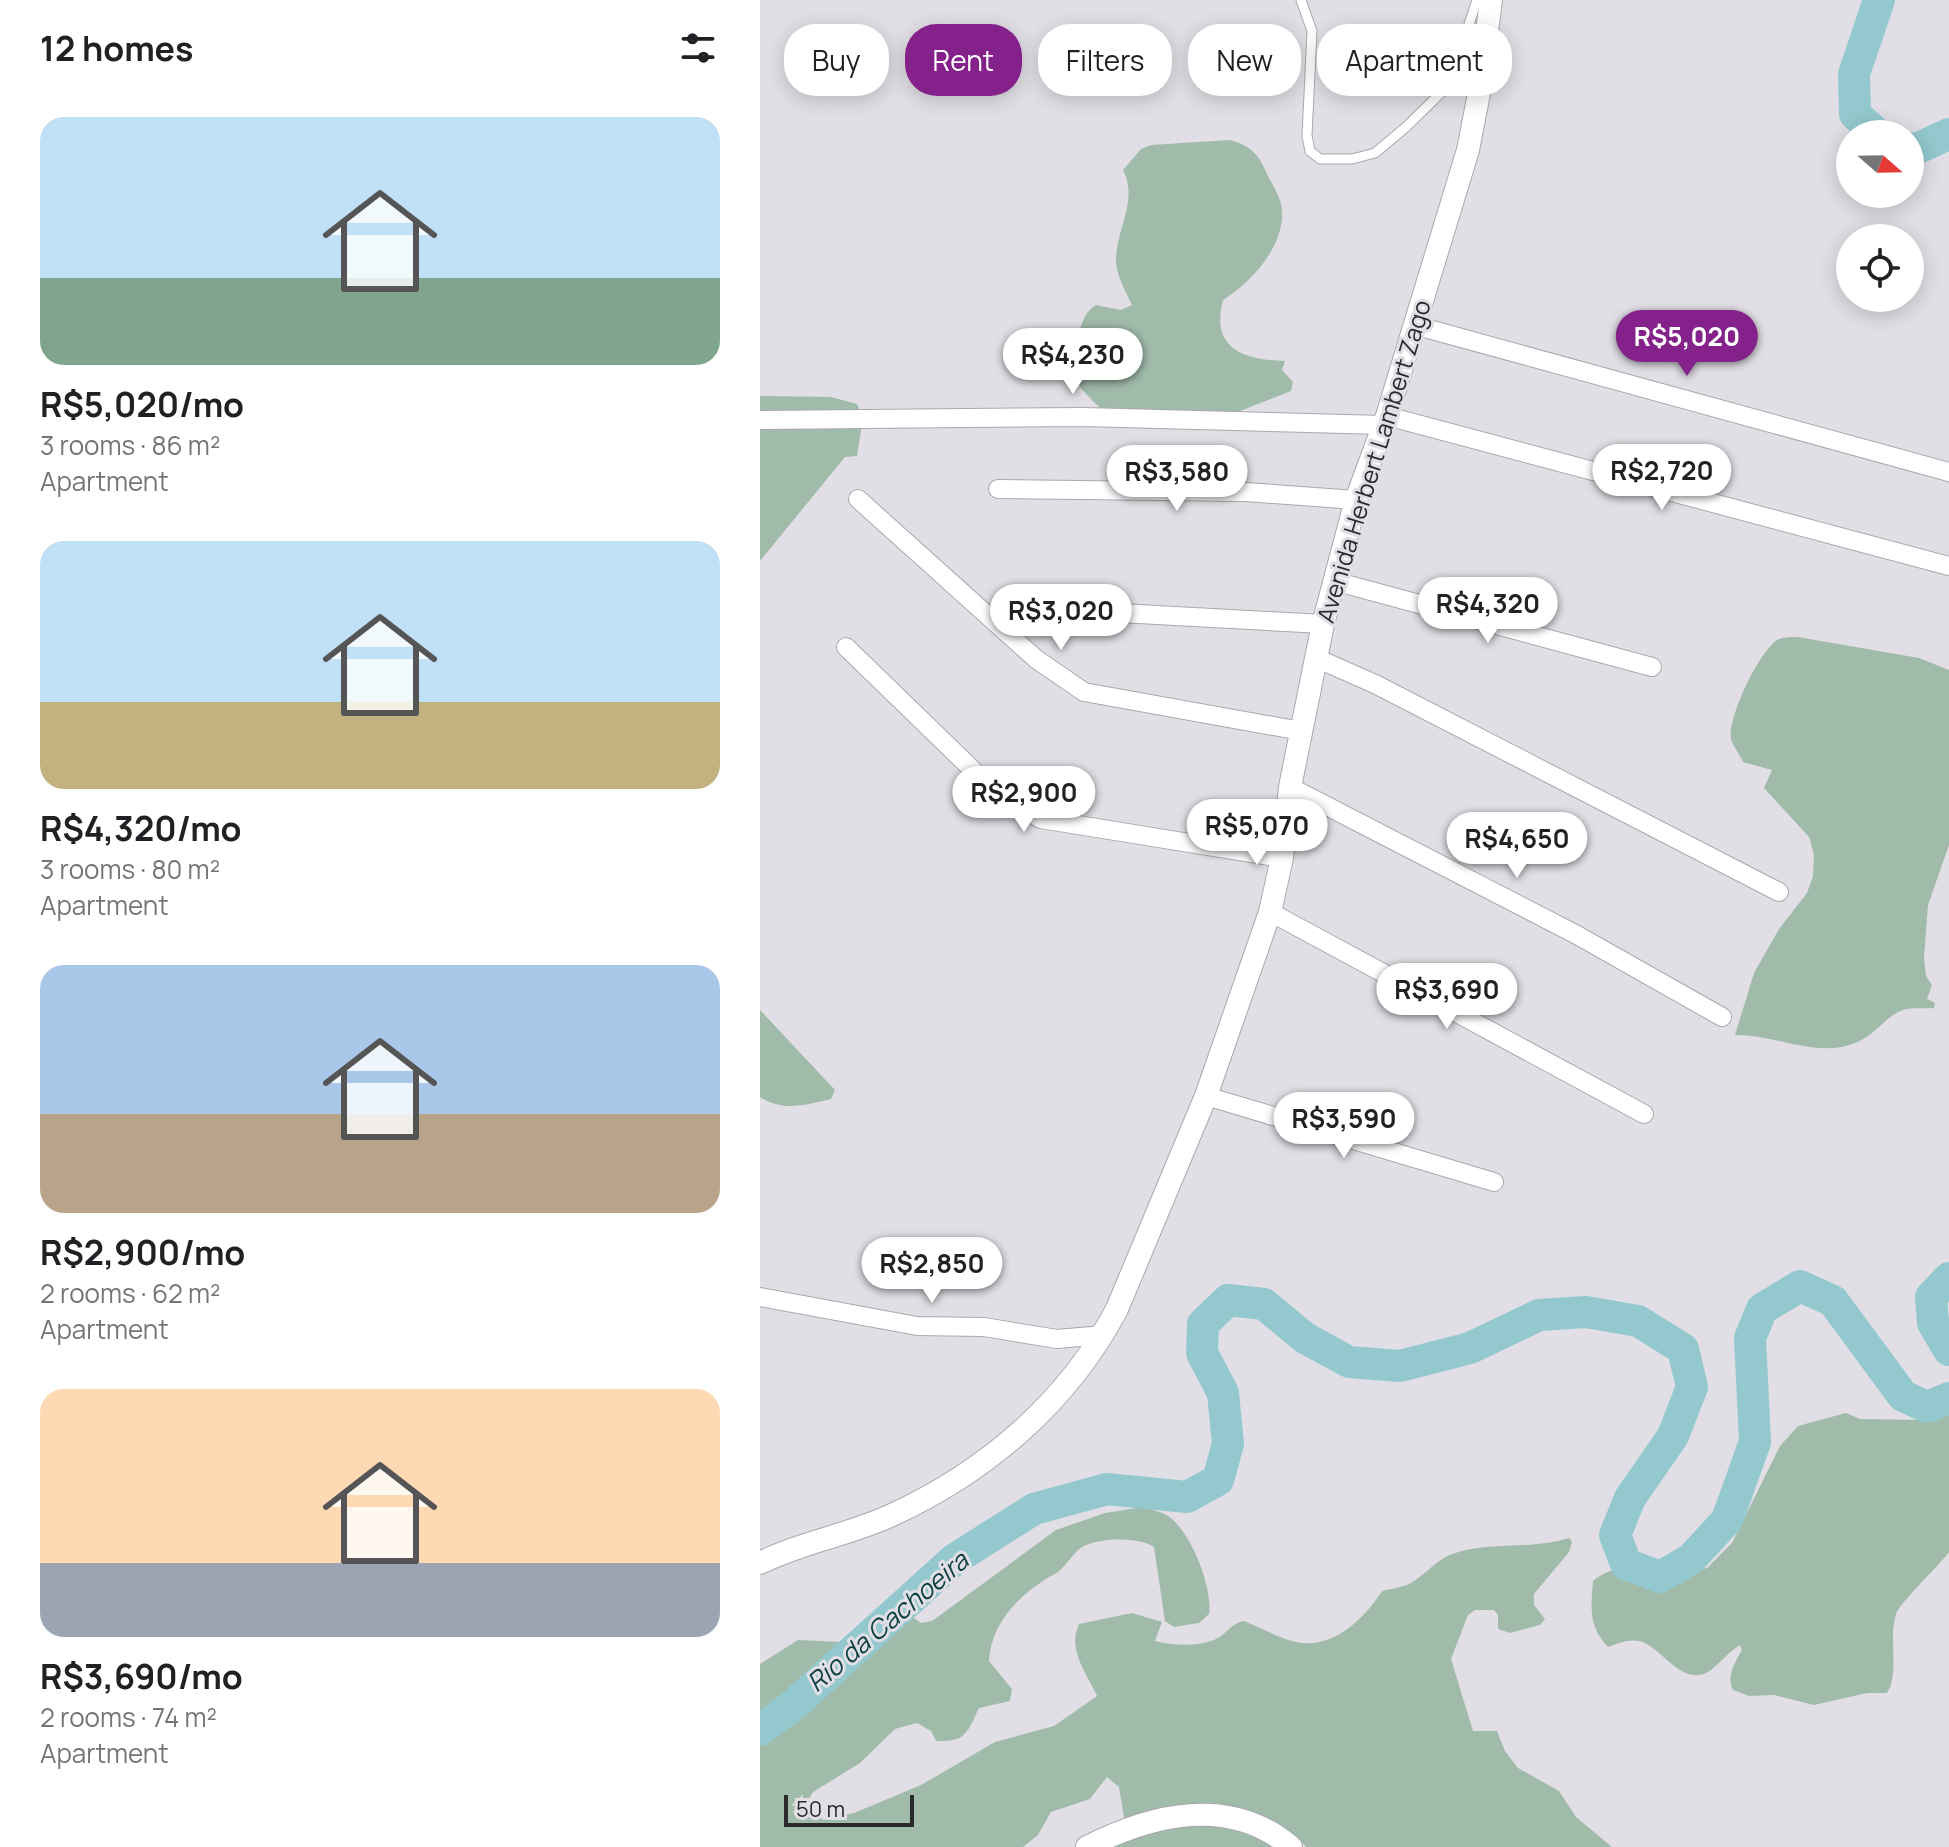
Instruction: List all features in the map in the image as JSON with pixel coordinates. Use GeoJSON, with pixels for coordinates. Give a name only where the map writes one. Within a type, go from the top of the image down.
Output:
{"type":"FeatureCollection","features":[{"type":"Feature","properties":{"kind":"street","name":"Avenida Herbert Lambert Zago"},"geometry":{"type":"LineString","coordinates":[[760,1563],[892,1516],[994,1457],[1020,1435],[1060,1391],[1103,1335],[1117,1309],[1206,1096],[1270,912],[1282,858],[1290,787],[1323,624],[1356,500],[1385,420],[1468,150],[1480,88],[1491,0]]}},
{"type":"Feature","properties":{"kind":"street"},"geometry":{"type":"LineString","coordinates":[[1414,325],[1949,472]]}},
{"type":"Feature","properties":{"kind":"street"},"geometry":{"type":"LineString","coordinates":[[760,420],[1083,417],[1385,420],[1949,566]]}},
{"type":"Feature","properties":{"kind":"street"},"geometry":{"type":"LineString","coordinates":[[998,489],[1246,492],[1356,500]]}},
{"type":"Feature","properties":{"kind":"street"},"geometry":{"type":"LineString","coordinates":[[858,499],[1036,659],[1084,692],[1301,731]]}},
{"type":"Feature","properties":{"kind":"street"},"geometry":{"type":"LineString","coordinates":[[1334,581],[1652,667]]}},
{"type":"Feature","properties":{"kind":"street"},"geometry":{"type":"LineString","coordinates":[[1120,613],[1323,624]]}},
{"type":"Feature","properties":{"kind":"street"},"geometry":{"type":"LineString","coordinates":[[846,647],[979,776],[1022,810],[1041,819],[1282,858]]}},
{"type":"Feature","properties":{"kind":"street"},"geometry":{"type":"LineString","coordinates":[[1316,658],[1375,684],[1779,892]]}},
{"type":"Feature","properties":{"kind":"street"},"geometry":{"type":"LineString","coordinates":[[1290,787],[1577,935],[1722,1017]]}},
{"type":"Feature","properties":{"kind":"street"},"geometry":{"type":"LineString","coordinates":[[1270,912],[1644,1114]]}},
{"type":"Feature","properties":{"kind":"street"},"geometry":{"type":"LineString","coordinates":[[1206,1096],[1494,1182]]}},
{"type":"Feature","properties":{"kind":"street"},"geometry":{"type":"LineString","coordinates":[[760,1297],[917,1326],[984,1327],[1057,1339],[1103,1335]]}},
{"type":"Feature","properties":{"kind":"street"},"geometry":{"type":"LineString","coordinates":[[1087,1847],[1119,1830],[1165,1816],[1205,1814],[1233,1817],[1268,1829],[1291,1847]]}},
{"type":"Feature","properties":{"kind":"lane"},"geometry":{"type":"LineString","coordinates":[[1301,0],[1312,31],[1307,136],[1310,151],[1320,159],[1352,159],[1375,153],[1449,85],[1477,0]]}},
{"type":"Feature","properties":{"kind":"green space"},"geometry":{"type":"Polygon","coordinates":[[[1230,140],[1249,148],[1258,157],[1279,197],[1282,218],[1274,246],[1266,260],[1245,283],[1223,300],[1221,330],[1226,341],[1244,354],[1285,361],[1282,370],[1293,382],[1291,391],[1222,418],[1107,415],[1075,379],[1072,359],[1083,320],[1092,308],[1096,305],[1121,310],[1132,305],[1116,263],[1129,191],[1123,170],[1141,149],[1151,145],[1230,140]]]}},
{"type":"Feature","properties":{"kind":"green space"},"geometry":{"type":"Polygon","coordinates":[[[760,396],[831,397],[857,404],[863,418],[857,456],[845,457],[760,561],[760,396]]]}},
{"type":"Feature","properties":{"kind":"green space"},"geometry":{"type":"Polygon","coordinates":[[[1798,637],[1919,658],[1949,670],[1949,845],[1928,905],[1924,958],[1926,976],[1932,985],[1927,999],[1935,1003],[1934,1008],[1903,1010],[1856,1043],[1832,1048],[1735,1035],[1754,973],[1779,929],[1807,893],[1813,876],[1814,855],[1809,837],[1764,788],[1772,770],[1743,762],[1731,739],[1734,716],[1754,669],[1779,639],[1798,637]]]}},
{"type":"Feature","properties":{"kind":"green space"},"geometry":{"type":"Polygon","coordinates":[[[760,1010],[835,1090],[831,1099],[786,1106],[760,1097],[760,1010]]]}},
{"type":"Feature","properties":{"kind":"green space"},"geometry":{"type":"Polygon","coordinates":[[[1949,1408],[1949,1552],[1896,1614],[1893,1675],[1887,1693],[1867,1693],[1814,1705],[1774,1695],[1749,1696],[1733,1690],[1730,1680],[1742,1650],[1740,1645],[1709,1671],[1697,1675],[1679,1669],[1639,1641],[1608,1647],[1597,1632],[1592,1616],[1593,1581],[1616,1569],[1629,1567],[1707,1568],[1732,1543],[1780,1446],[1798,1426],[1846,1413],[1860,1419],[1925,1420],[1949,1408]]]}},
{"type":"Feature","properties":{"kind":"green space"},"geometry":{"type":"Polygon","coordinates":[[[1143,1507],[1168,1516],[1185,1534],[1204,1576],[1209,1614],[1199,1623],[1174,1627],[1165,1621],[1154,1547],[1139,1541],[1121,1540],[1086,1545],[1059,1571],[1014,1605],[999,1625],[989,1661],[1012,1689],[1010,1701],[979,1708],[968,1730],[954,1740],[936,1741],[931,1731],[917,1723],[895,1729],[860,1763],[813,1792],[809,1799],[811,1808],[823,1820],[854,1813],[921,1785],[995,1742],[1054,1726],[1097,1696],[1077,1653],[1075,1643],[1079,1624],[1132,1613],[1162,1622],[1155,1641],[1170,1644],[1211,1641],[1244,1621],[1296,1642],[1323,1641],[1357,1622],[1382,1591],[1411,1583],[1452,1554],[1569,1538],[1572,1542],[1569,1552],[1534,1594],[1534,1605],[1545,1619],[1540,1625],[1510,1633],[1498,1629],[1498,1615],[1494,1610],[1475,1610],[1468,1615],[1451,1659],[1473,1731],[1497,1731],[1505,1751],[1518,1768],[1559,1791],[1576,1817],[1612,1847],[1306,1847],[1277,1823],[1216,1803],[1218,1808],[1288,1847],[1076,1847],[1098,1831],[1125,1823],[1119,1787],[1107,1777],[1090,1799],[1051,1812],[1038,1835],[1023,1847],[760,1847],[760,1664],[798,1640],[842,1642],[910,1615],[921,1623],[932,1621],[1056,1530],[1105,1513],[1143,1507]]]}},
{"type":"Feature","properties":{"kind":"waterway","name":"Rio da Cachoeira"},"geometry":{"type":"LineString","coordinates":[[1862,120],[1855,114],[1854,74],[1879,0]]}},
{"type":"Feature","properties":{"kind":"waterway","name":"Rio da Cachoeira"},"geometry":{"type":"LineString","coordinates":[[1924,145],[1949,134]]}},
{"type":"Feature","properties":{"kind":"waterway","name":"Rio da Cachoeira"},"geometry":{"type":"LineString","coordinates":[[1949,1278],[1931,1297],[1933,1323],[1949,1350]]}},
{"type":"Feature","properties":{"kind":"waterway","name":"Rio da Cachoeira"},"geometry":{"type":"LineString","coordinates":[[760,1730],[791,1707],[955,1559],[1034,1509],[1107,1489],[1187,1497],[1218,1480],[1228,1444],[1223,1393],[1202,1353],[1203,1324],[1228,1300],[1264,1304],[1305,1338],[1349,1362],[1400,1366],[1470,1348],[1539,1315],[1586,1312],[1638,1321],[1683,1349],[1692,1387],[1673,1436],[1630,1498],[1615,1535],[1626,1564],[1660,1577],[1691,1559],[1727,1520],[1755,1442],[1750,1338],[1762,1309],[1800,1286],[1833,1301],[1903,1396],[1927,1407],[1949,1398]]}}]}
